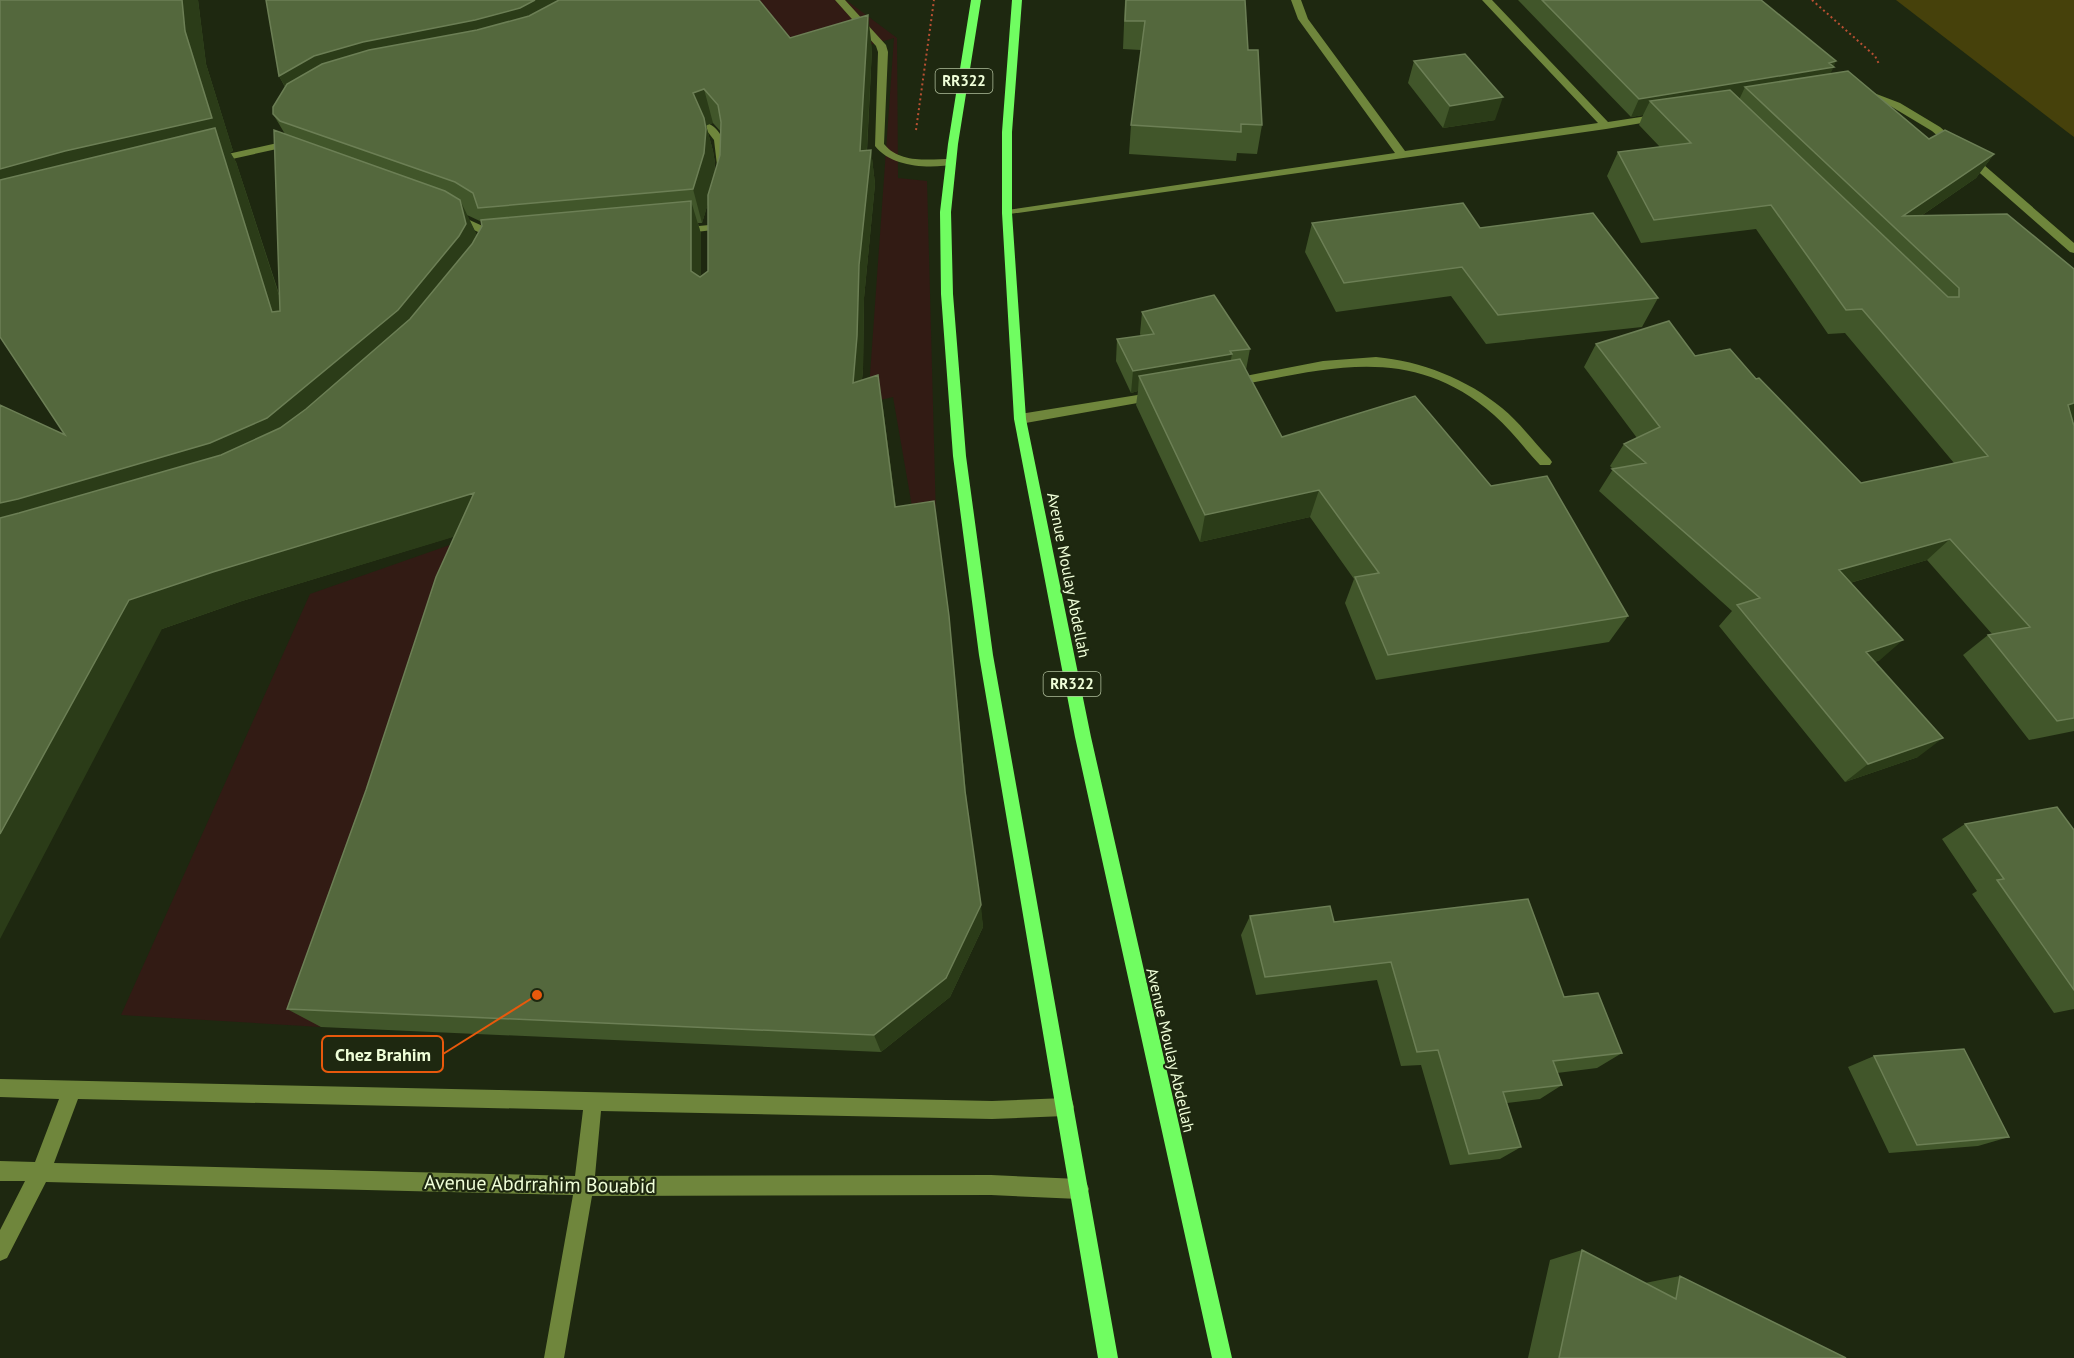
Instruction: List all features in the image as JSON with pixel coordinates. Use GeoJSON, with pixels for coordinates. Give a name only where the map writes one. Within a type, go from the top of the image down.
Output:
{"type":"FeatureCollection","features":[{"type":"Feature","properties":{"kind":"main road","name":"RR322"},"geometry":{"type":"LineString","coordinates":[[976,0],[947,193],[947,288],[954,400],[968,532],[986,662],[1108,1358]]}},
{"type":"Feature","properties":{"kind":"main road","name":"Avenue Moulay Abdellah"},"geometry":{"type":"LineString","coordinates":[[1017,0],[1007,132],[1007,213],[1020,419],[1083,736],[1222,1358]]}},
{"type":"Feature","properties":{"kind":"street"},"geometry":{"type":"LineString","coordinates":[[840,0],[881,45],[884,52],[879,144],[890,156],[912,160],[952,162]]}},
{"type":"Feature","properties":{"kind":"street"},"geometry":{"type":"LineString","coordinates":[[1296,0],[1303,19],[1402,155]]}},
{"type":"Feature","properties":{"kind":"street"},"geometry":{"type":"LineString","coordinates":[[1488,0],[1606,126]]}},
{"type":"Feature","properties":{"kind":"street"},"geometry":{"type":"LineString","coordinates":[[1848,90],[1871,94],[1896,105],[1936,129],[2074,249]]}},
{"type":"Feature","properties":{"kind":"street"},"geometry":{"type":"LineString","coordinates":[[1007,213],[1606,126],[1674,114]]}},
{"type":"Feature","properties":{"kind":"street"},"geometry":{"type":"LineString","coordinates":[[709,127],[720,147],[721,177]]}},
{"type":"Feature","properties":{"kind":"street"},"geometry":{"type":"LineString","coordinates":[[202,163],[284,144]]}},
{"type":"Feature","properties":{"kind":"street"},"geometry":{"type":"LineString","coordinates":[[444,212],[483,230],[492,251]]}},
{"type":"Feature","properties":{"kind":"street"},"geometry":{"type":"LineString","coordinates":[[662,232],[710,229]]}},
{"type":"Feature","properties":{"kind":"street"},"geometry":{"type":"LineString","coordinates":[[1216,385],[1348,363],[1377,361],[1420,369],[1450,382],[1491,406],[1545,462]]}},
{"type":"Feature","properties":{"kind":"street"},"geometry":{"type":"LineString","coordinates":[[1020,419],[1173,393]]}},
{"type":"Feature","properties":{"kind":"street"},"geometry":{"type":"LineString","coordinates":[[0,1088],[992,1110],[1065,1107]]}},
{"type":"Feature","properties":{"kind":"street"},"geometry":{"type":"LineString","coordinates":[[0,1251],[41,1171],[72,1090]]}},
{"type":"Feature","properties":{"kind":"street"},"geometry":{"type":"LineString","coordinates":[[554,1358],[584,1186],[593,1101]]}},
{"type":"Feature","properties":{"kind":"street","name":"Avenue Abdrrahim Bouabid"},"geometry":{"type":"LineString","coordinates":[[0,1171],[584,1186],[991,1185],[1079,1189]]}},
{"type":"Feature","properties":{"kind":"path"},"geometry":{"type":"LineString","coordinates":[[912,160],[934,0]]}},
{"type":"Feature","properties":{"kind":"path"},"geometry":{"type":"LineString","coordinates":[[1812,0],[1875,57],[1883,76],[1882,83],[1871,94]]}},
{"type":"Feature","properties":{"kind":"shaded area"},"geometry":{"type":"Polygon","coordinates":[[[754,0],[846,0],[897,38],[898,178],[927,181],[936,518],[914,518],[893,397],[868,403],[894,38],[799,66],[754,0]]]}},
{"type":"Feature","properties":{"kind":"shaded area"},"geometry":{"type":"Polygon","coordinates":[[[1896,0],[2074,0],[2074,137],[2066,131],[1896,0]]]}},
{"type":"Feature","properties":{"kind":"shaded area"},"geometry":{"type":"Polygon","coordinates":[[[484,533],[321,1027],[121,1015],[310,594],[484,533]]]}},
{"type":"Feature","properties":{"kind":"building"},"geometry":{"type":"Polygon","coordinates":[[[0,0],[182,0],[185,31],[212,118],[65,151],[0,169],[0,0]]]}},
{"type":"Feature","properties":{"kind":"building"},"geometry":{"type":"Polygon","coordinates":[[[266,0],[535,0],[520,8],[475,20],[363,42],[314,56],[279,76],[266,0]]]}},
{"type":"Feature","properties":{"kind":"building"},"geometry":{"type":"Polygon","coordinates":[[[559,0],[759,0],[790,38],[868,15],[860,151],[871,150],[859,265],[853,383],[878,375],[895,507],[934,501],[949,616],[965,791],[981,905],[946,978],[874,1035],[287,1009],[366,790],[436,577],[474,493],[213,572],[129,600],[0,834],[0,518],[221,455],[280,428],[306,409],[410,319],[472,244],[482,226],[481,220],[691,201],[691,271],[700,277],[708,271],[708,195],[720,155],[721,122],[718,105],[704,89],[693,93],[704,118],[706,129],[704,153],[693,189],[478,208],[473,193],[455,182],[280,121],[273,114],[273,107],[287,84],[322,64],[369,50],[477,30],[529,16],[559,0]]]}},
{"type":"Feature","properties":{"kind":"building"},"geometry":{"type":"Polygon","coordinates":[[[1126,0],[1245,0],[1248,50],[1258,50],[1262,125],[1241,124],[1241,132],[1131,125],[1145,21],[1125,21],[1126,0]]]}},
{"type":"Feature","properties":{"kind":"building"},"geometry":{"type":"Polygon","coordinates":[[[1542,0],[1761,0],[1836,61],[1829,63],[1834,67],[1639,99],[1542,0]]]}},
{"type":"Feature","properties":{"kind":"building"},"geometry":{"type":"Polygon","coordinates":[[[1465,54],[1503,97],[1450,106],[1414,61],[1465,54]]]}},
{"type":"Feature","properties":{"kind":"building"},"geometry":{"type":"Polygon","coordinates":[[[1848,71],[1929,139],[1945,130],[1994,154],[1903,216],[2007,214],[2074,269],[2074,403],[2068,405],[2074,426],[2074,718],[2057,721],[1988,635],[2030,627],[1950,539],[1839,570],[1903,640],[1866,652],[1943,738],[1868,764],[1737,605],[1760,598],[1612,469],[1646,463],[1624,444],[1660,427],[1596,344],[1669,321],[1695,356],[1730,349],[1756,379],[1759,378],[1861,483],[1988,456],[1862,309],[1846,310],[1771,205],[1654,220],[1618,152],[1691,143],[1650,101],[1730,90],[1948,297],[1959,297],[1959,288],[1745,87],[1848,71]]]}},
{"type":"Feature","properties":{"kind":"building"},"geometry":{"type":"Polygon","coordinates":[[[215,128],[272,312],[280,311],[274,130],[445,191],[460,200],[466,224],[459,236],[398,310],[267,418],[210,443],[0,503],[0,405],[65,435],[0,337],[0,180],[215,128]]]}},
{"type":"Feature","properties":{"kind":"building"},"geometry":{"type":"Polygon","coordinates":[[[1463,203],[1480,228],[1593,213],[1658,298],[1498,315],[1462,267],[1344,283],[1312,223],[1463,203]]]}},
{"type":"Feature","properties":{"kind":"building"},"geometry":{"type":"Polygon","coordinates":[[[1214,295],[1250,349],[1133,371],[1117,339],[1154,334],[1142,312],[1214,295]]]}},
{"type":"Feature","properties":{"kind":"building"},"geometry":{"type":"Polygon","coordinates":[[[1240,359],[1282,437],[1415,396],[1491,486],[1547,476],[1628,616],[1388,655],[1355,577],[1379,573],[1319,490],[1205,515],[1139,376],[1240,359]]]}},
{"type":"Feature","properties":{"kind":"building"},"geometry":{"type":"Polygon","coordinates":[[[2057,807],[2074,830],[2074,990],[1997,880],[2004,879],[1965,824],[2057,807]]]}},
{"type":"Feature","properties":{"kind":"building"},"geometry":{"type":"Polygon","coordinates":[[[1528,899],[1564,997],[1598,993],[1622,1053],[1553,1061],[1562,1085],[1503,1092],[1521,1147],[1469,1154],[1438,1050],[1417,1052],[1391,962],[1265,977],[1250,916],[1330,906],[1334,922],[1528,899]]]}},
{"type":"Feature","properties":{"kind":"building"},"geometry":{"type":"Polygon","coordinates":[[[1964,1049],[2009,1137],[1917,1145],[1874,1056],[1964,1049]]]}},
{"type":"Feature","properties":{"kind":"building"},"geometry":{"type":"Polygon","coordinates":[[[1582,1250],[1676,1299],[1680,1276],[1846,1358],[1559,1358],[1582,1250]]]}},
{"type":"Feature","properties":{"kind":"place","name":"Chez Brahim"},"geometry":{"type":"Point","coordinates":[537,995]}}]}
